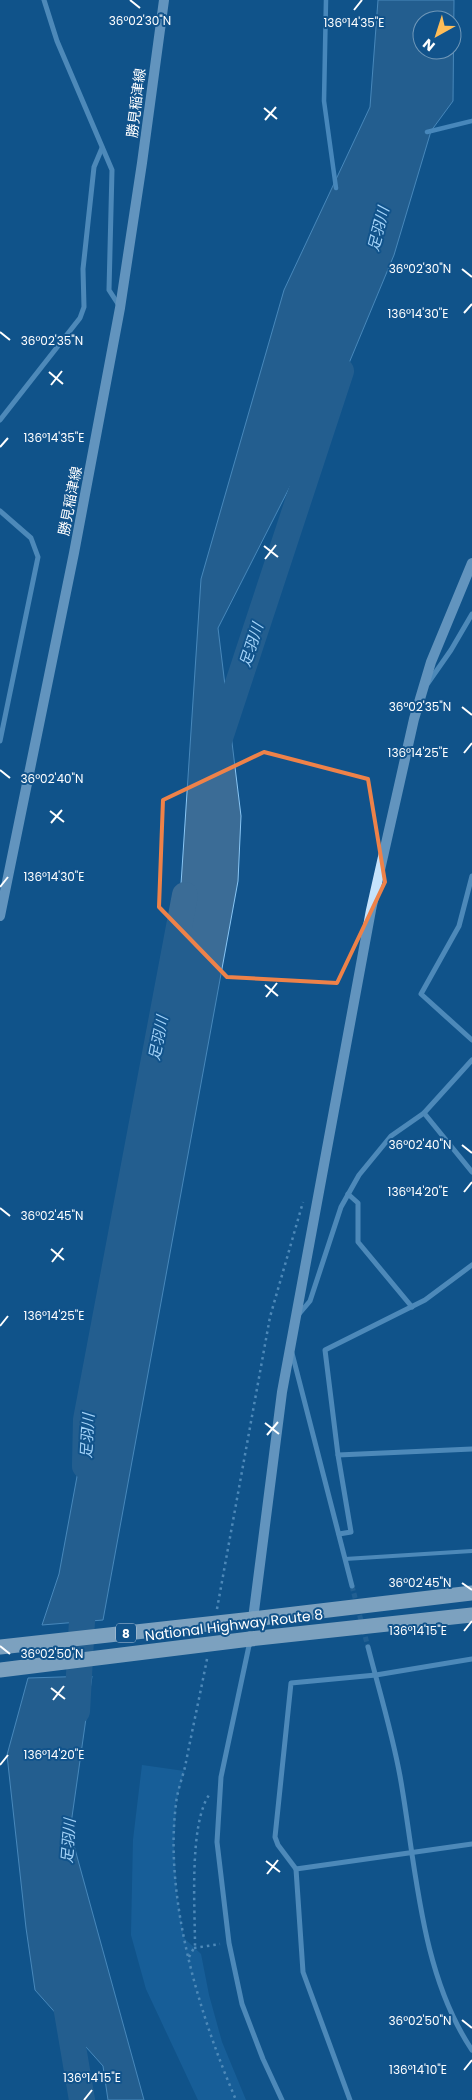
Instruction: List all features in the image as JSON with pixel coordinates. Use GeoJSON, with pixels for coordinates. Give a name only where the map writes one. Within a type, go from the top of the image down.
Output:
{"type":"FeatureCollection","features":[{"type":"Feature","properties":{"kind":"highway","name":"National Highway Route 8"},"geometry":{"type":"LineString","coordinates":[[0,1646],[472,1594]]}},
{"type":"Feature","properties":{"kind":"highway","name":"National Highway Route 8"},"geometry":{"type":"LineString","coordinates":[[0,1670],[250,1639],[472,1615]]}},
{"type":"Feature","properties":{"kind":"street"},"geometry":{"type":"LineString","coordinates":[[44,0],[57,41],[112,170],[109,290],[120,308]]}},
{"type":"Feature","properties":{"kind":"street","name":"勝見稲津線"},"geometry":{"type":"LineString","coordinates":[[0,916],[74,553],[120,308],[164,0]]}},
{"type":"Feature","properties":{"kind":"street"},"geometry":{"type":"LineString","coordinates":[[0,420],[80,318],[84,307],[83,269],[94,167],[102,148]]}},
{"type":"Feature","properties":{"kind":"street"},"geometry":{"type":"LineString","coordinates":[[0,510],[31,538],[38,557],[0,741]]}},
{"type":"Feature","properties":{"kind":"street"},"geometry":{"type":"LineString","coordinates":[[253,1619],[266,1506],[290,1348],[371,910],[422,691],[431,662],[472,563]]}},
{"type":"Feature","properties":{"kind":"street"},"geometry":{"type":"LineString","coordinates":[[422,691],[451,650],[472,614]]}},
{"type":"Feature","properties":{"kind":"street"},"geometry":{"type":"LineString","coordinates":[[472,876],[459,926],[421,994],[472,1040]]}},
{"type":"Feature","properties":{"kind":"street"},"geometry":{"type":"LineString","coordinates":[[295,1319],[310,1301],[341,1207],[360,1175],[391,1136],[424,1112],[472,1060]]}},
{"type":"Feature","properties":{"kind":"street"},"geometry":{"type":"LineString","coordinates":[[424,1112],[472,1172]]}},
{"type":"Feature","properties":{"kind":"street"},"geometry":{"type":"LineString","coordinates":[[348,1194],[358,1203],[358,1242],[412,1307]]}},
{"type":"Feature","properties":{"kind":"street"},"geometry":{"type":"LineString","coordinates":[[339,1534],[350,1532],[338,1456],[325,1350],[412,1307],[472,1265]]}},
{"type":"Feature","properties":{"kind":"street"},"geometry":{"type":"LineString","coordinates":[[290,1348],[352,1586]]}},
{"type":"Feature","properties":{"kind":"street"},"geometry":{"type":"LineString","coordinates":[[338,1456],[472,1449]]}},
{"type":"Feature","properties":{"kind":"street"},"geometry":{"type":"LineString","coordinates":[[250,1639],[221,1777],[217,1842],[229,1943],[242,2004],[263,2059],[282,2100]]}},
{"type":"Feature","properties":{"kind":"street"},"geometry":{"type":"LineString","coordinates":[[368,1647],[400,1774],[427,1940],[436,1971],[456,2021],[472,2050]]}},
{"type":"Feature","properties":{"kind":"street"},"geometry":{"type":"LineString","coordinates":[[350,2100],[303,1972],[296,1869],[278,1845],[275,1837],[291,1683],[376,1675],[472,1659]]}},
{"type":"Feature","properties":{"kind":"street"},"geometry":{"type":"LineString","coordinates":[[296,1869],[472,1844]]}},
{"type":"Feature","properties":{"kind":"lane"},"geometry":{"type":"LineString","coordinates":[[345,1559],[472,1551]]}},
{"type":"Feature","properties":{"kind":"path"},"geometry":{"type":"LineString","coordinates":[[216,1612],[270,1317],[305,1196]]}},
{"type":"Feature","properties":{"kind":"path"},"geometry":{"type":"LineString","coordinates":[[209,1651],[176,1803],[174,1846],[177,1898],[189,1957],[220,2063],[236,2100]]}},
{"type":"Feature","properties":{"kind":"path"},"geometry":{"type":"LineString","coordinates":[[189,1957],[194,1948],[196,1834],[205,1801],[221,1777]]}},
{"type":"Feature","properties":{"kind":"path"},"geometry":{"type":"LineString","coordinates":[[194,1948],[229,1943]]}},
{"type":"Feature","properties":{"kind":"highlighted area"},"geometry":{"type":"Polygon","coordinates":[[[264,752],[368,779],[385,882],[337,983],[227,977],[159,907],[163,800],[264,752]]]}},
{"type":"Feature","properties":{"kind":"shaded area"},"geometry":{"type":"Polygon","coordinates":[[[142,1765],[184,1771],[176,1803],[174,1846],[177,1898],[184,1938],[201,1954],[209,1995],[222,2042],[246,2100],[198,2100],[146,1989],[131,1935],[133,1840],[142,1765]]]}},
{"type":"Feature","properties":{"kind":"water"},"geometry":{"type":"Polygon","coordinates":[[[378,0],[454,0],[454,10],[412,10],[412,60],[453,60],[453,101],[431,131],[394,255],[332,404],[218,628],[241,816],[238,881],[103,1620],[42,1625],[59,1574],[178,930],[201,579],[284,290],[370,107],[378,0]]]}},
{"type":"Feature","properties":{"kind":"water"},"geometry":{"type":"Polygon","coordinates":[[[92,1676],[70,1831],[144,2100],[108,2100],[103,2066],[35,1990],[26,1928],[7,1755],[28,1678],[92,1676]]]}},
{"type":"Feature","properties":{"kind":"waterway"},"geometry":{"type":"LineString","coordinates":[[326,0],[324,101],[336,188]]}},
{"type":"Feature","properties":{"kind":"waterway"},"geometry":{"type":"LineString","coordinates":[[427,132],[472,121]]}},
{"type":"Feature","properties":{"kind":"waterway","name":"足羽川"},"geometry":{"type":"LineString","coordinates":[[218,744],[341,371]]}},
{"type":"Feature","properties":{"kind":"waterway","name":"足羽川"},"geometry":{"type":"LineString","coordinates":[[85,1466],[86,1420],[185,895]]}},
{"type":"Feature","properties":{"kind":"waterway","name":"足羽川"},"geometry":{"type":"LineString","coordinates":[[77,1711],[84,1585]]}},
{"type":"Feature","properties":{"kind":"waterway","name":"足羽川"},"geometry":{"type":"LineString","coordinates":[[64,1994],[82,2100]]}},
{"type":"Feature","properties":{"kind":"tunnel"},"geometry":{"type":"LineString","coordinates":[[352,1586],[368,1647]]}}]}
